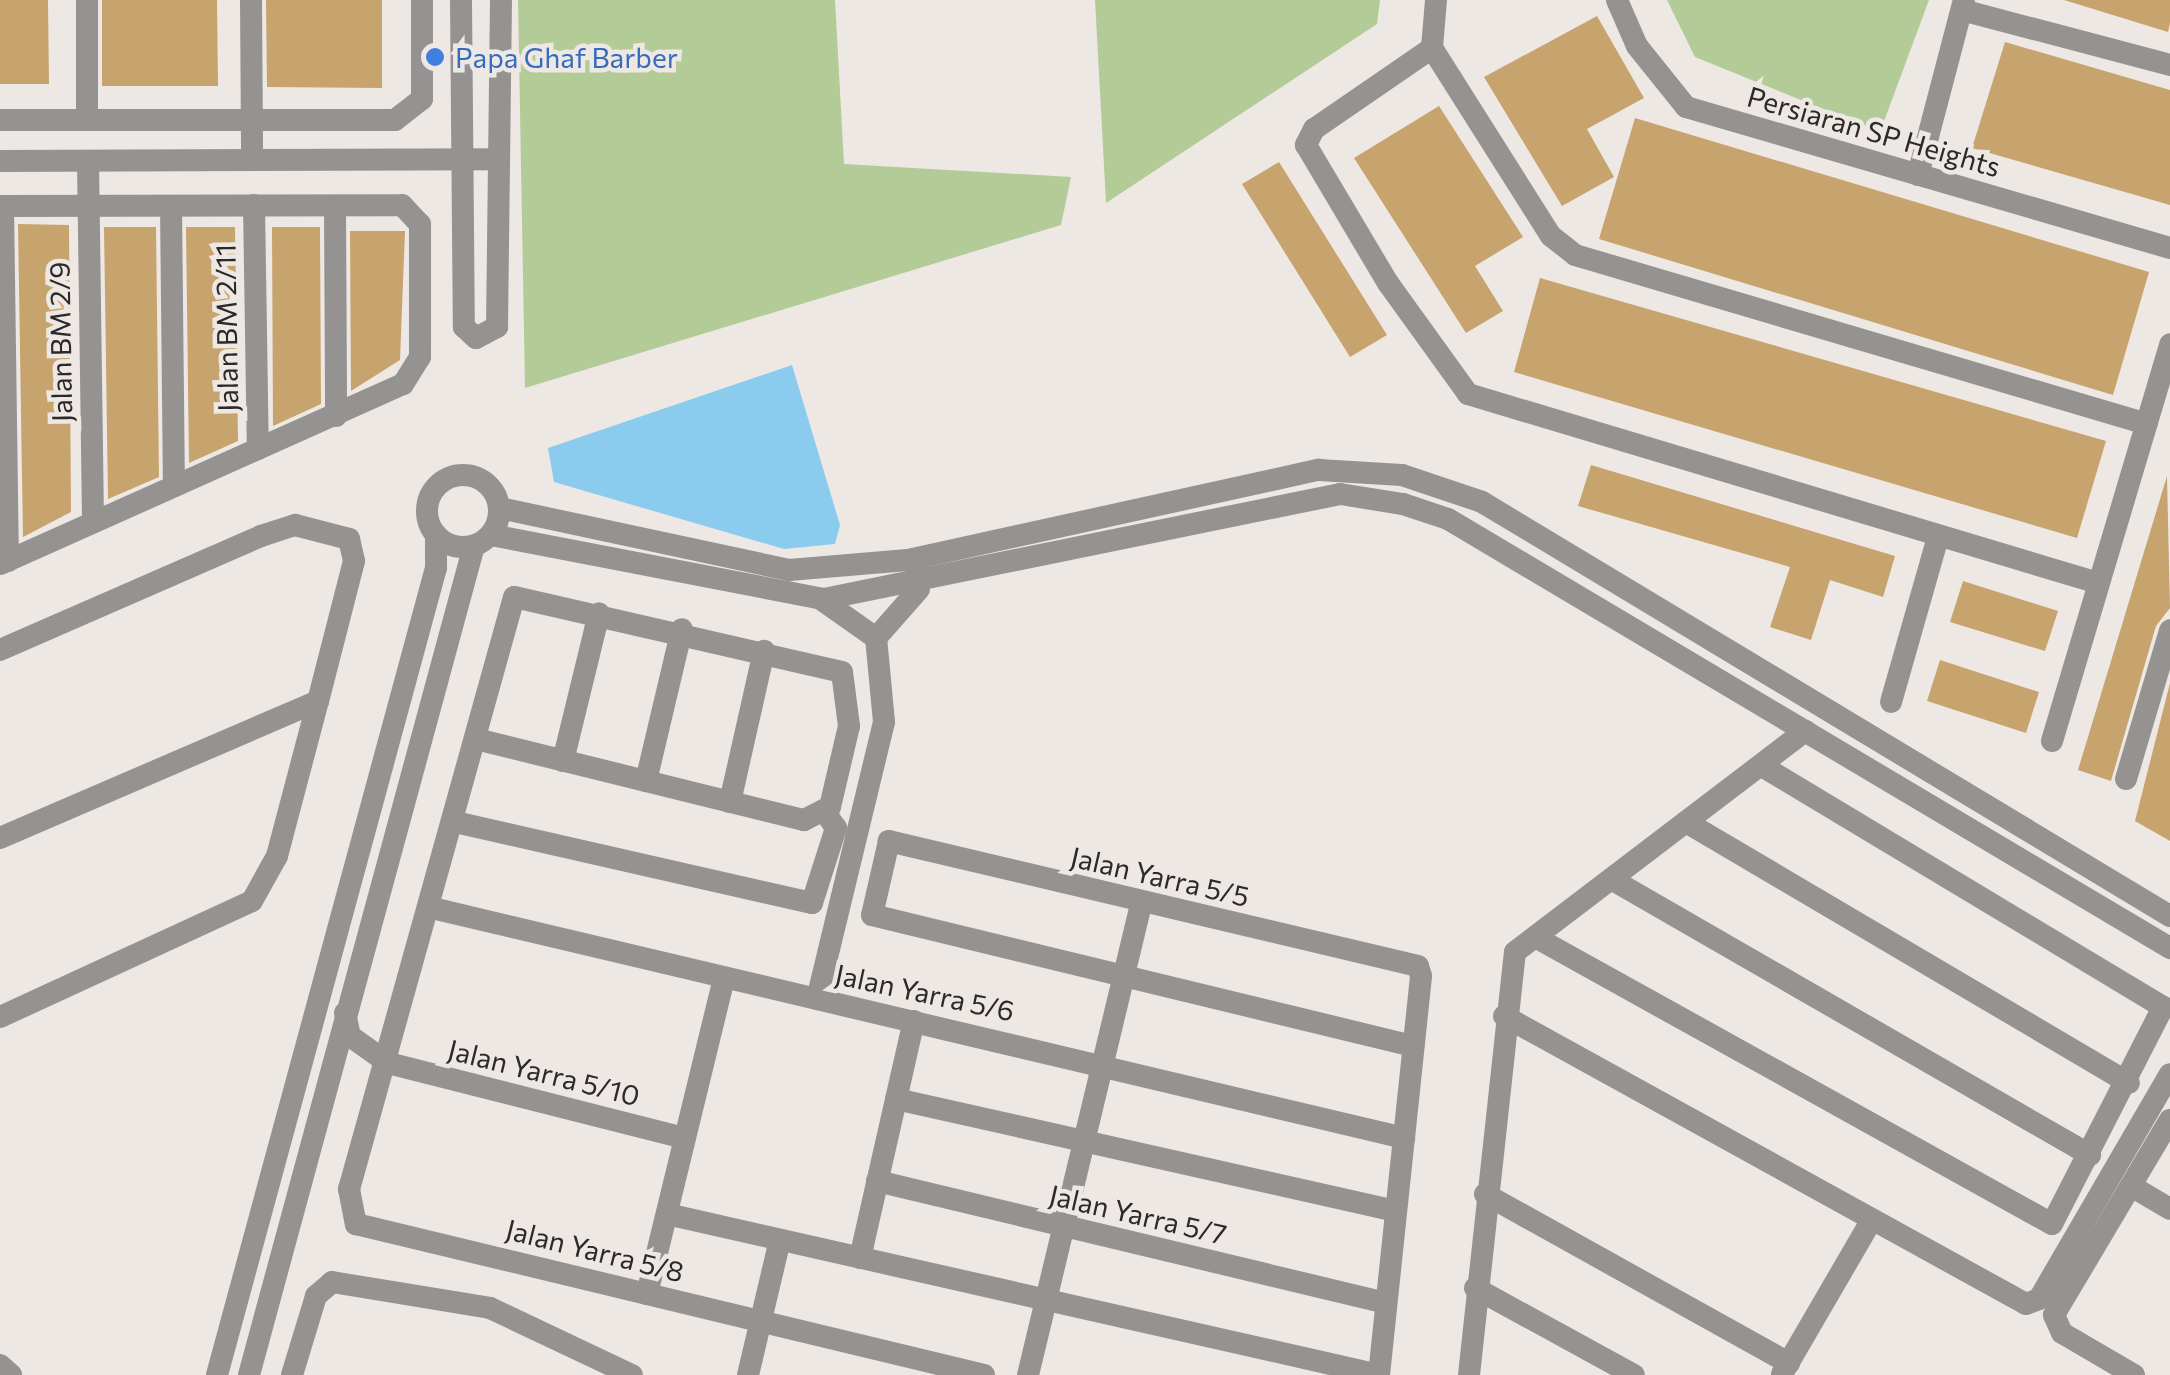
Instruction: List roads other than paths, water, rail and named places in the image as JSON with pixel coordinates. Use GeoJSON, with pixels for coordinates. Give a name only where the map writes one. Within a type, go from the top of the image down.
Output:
{"type":"FeatureCollection","features":[{"type":"Feature","properties":{"kind":"street"},"geometry":{"type":"LineString","coordinates":[[87,0],[87,119]]}},
{"type":"Feature","properties":{"kind":"street"},"geometry":{"type":"LineString","coordinates":[[251,0],[252,159]]}},
{"type":"Feature","properties":{"kind":"street"},"geometry":{"type":"LineString","coordinates":[[0,120],[395,120],[414,112],[422,0]]}},
{"type":"Feature","properties":{"kind":"street"},"geometry":{"type":"LineString","coordinates":[[461,0],[464,327],[484,338],[498,319],[501,0]]}},
{"type":"Feature","properties":{"kind":"street"},"geometry":{"type":"LineString","coordinates":[[1436,0],[1432,48],[1552,236],[1575,255],[2147,424]]}},
{"type":"Feature","properties":{"kind":"street","name":"Persiaran SP Heights"},"geometry":{"type":"LineString","coordinates":[[1617,0],[1636,46],[1686,107],[2170,248]]}},
{"type":"Feature","properties":{"kind":"street"},"geometry":{"type":"LineString","coordinates":[[1918,175],[1963,5],[2170,66]]}},
{"type":"Feature","properties":{"kind":"street"},"geometry":{"type":"LineString","coordinates":[[1432,48],[1314,129],[1306,144],[1388,283],[1468,394],[2098,583]]}},
{"type":"Feature","properties":{"kind":"street"},"geometry":{"type":"LineString","coordinates":[[0,161],[499,159]]}},
{"type":"Feature","properties":{"kind":"street","name":"Jalan BM 2/9"},"geometry":{"type":"LineString","coordinates":[[88,161],[93,522]]}},
{"type":"Feature","properties":{"kind":"street","name":"Jalan BM 2/11"},"geometry":{"type":"LineString","coordinates":[[254,205],[258,449]]}},
{"type":"Feature","properties":{"kind":"street"},"geometry":{"type":"LineString","coordinates":[[1,206],[88,206],[336,206],[414,212],[416,372],[336,416],[4,563],[1,206]]}},
{"type":"Feature","properties":{"kind":"street"},"geometry":{"type":"LineString","coordinates":[[171,206],[174,486]]}},
{"type":"Feature","properties":{"kind":"street"},"geometry":{"type":"LineString","coordinates":[[336,206],[336,416]]}},
{"type":"Feature","properties":{"kind":"street"},"geometry":{"type":"LineString","coordinates":[[2052,741],[2170,344]]}},
{"type":"Feature","properties":{"kind":"street"},"geometry":{"type":"LineString","coordinates":[[500,508],[788,570],[908,560],[1319,470],[1369,467],[1433,483],[1482,502],[2170,916]]}},
{"type":"Feature","properties":{"kind":"street"},"geometry":{"type":"LineString","coordinates":[[217,1375],[436,568],[436,535],[429,500],[455,476],[490,486],[500,508]]}},
{"type":"Feature","properties":{"kind":"street"},"geometry":{"type":"LineString","coordinates":[[436,535],[817,598],[926,584],[1340,494],[1402,504],[1448,519],[2170,948]]}},
{"type":"Feature","properties":{"kind":"street"},"geometry":{"type":"LineString","coordinates":[[249,1375],[345,1013],[483,540],[500,508]]}},
{"type":"Feature","properties":{"kind":"street"},"geometry":{"type":"LineString","coordinates":[[0,650],[261,536],[296,525],[334,528],[349,540],[354,561],[318,701],[276,856],[252,901],[0,1017]]}},
{"type":"Feature","properties":{"kind":"street"},"geometry":{"type":"LineString","coordinates":[[1891,702],[1938,537]]}},
{"type":"Feature","properties":{"kind":"street"},"geometry":{"type":"LineString","coordinates":[[818,1000],[884,722],[876,638],[893,609],[926,584]]}},
{"type":"Feature","properties":{"kind":"street"},"geometry":{"type":"LineString","coordinates":[[388,1063],[514,598],[682,629],[842,672],[849,726],[825,812]]}},
{"type":"Feature","properties":{"kind":"street"},"geometry":{"type":"LineString","coordinates":[[817,598],[876,638]]}},
{"type":"Feature","properties":{"kind":"street"},"geometry":{"type":"LineString","coordinates":[[563,761],[599,613]]}},
{"type":"Feature","properties":{"kind":"street"},"geometry":{"type":"LineString","coordinates":[[646,781],[682,629]]}},
{"type":"Feature","properties":{"kind":"street"},"geometry":{"type":"LineString","coordinates":[[2126,779],[2170,630]]}},
{"type":"Feature","properties":{"kind":"street"},"geometry":{"type":"LineString","coordinates":[[730,802],[764,650]]}},
{"type":"Feature","properties":{"kind":"street"},"geometry":{"type":"LineString","coordinates":[[0,838],[318,701]]}},
{"type":"Feature","properties":{"kind":"street"},"geometry":{"type":"LineString","coordinates":[[1468,1375],[1512,959],[1535,937],[1806,731]]}},
{"type":"Feature","properties":{"kind":"street"},"geometry":{"type":"LineString","coordinates":[[476,740],[804,820],[825,812]]}},
{"type":"Feature","properties":{"kind":"street"},"geometry":{"type":"LineString","coordinates":[[1535,937],[2042,1226],[2090,1155],[2129,1083],[2163,1007],[1761,765]]}},
{"type":"Feature","properties":{"kind":"street"},"geometry":{"type":"LineString","coordinates":[[455,822],[812,904],[836,828],[825,812]]}},
{"type":"Feature","properties":{"kind":"street"},"geometry":{"type":"LineString","coordinates":[[1686,822],[2129,1083]]}},
{"type":"Feature","properties":{"kind":"street","name":"Jalan Yarra 5/5"},"geometry":{"type":"LineString","coordinates":[[1124,976],[872,915],[889,841],[1418,966],[1414,1046]]}},
{"type":"Feature","properties":{"kind":"street"},"geometry":{"type":"LineString","coordinates":[[1611,879],[2090,1155]]}},
{"type":"Feature","properties":{"kind":"street"},"geometry":{"type":"LineString","coordinates":[[1028,1375],[1141,903]]}},
{"type":"Feature","properties":{"kind":"street","name":"Jalan Yarra 5/6"},"geometry":{"type":"LineString","coordinates":[[432,908],[1104,1063],[1404,1138]]}},
{"type":"Feature","properties":{"kind":"street"},"geometry":{"type":"LineString","coordinates":[[667,1214],[1379,1375],[1414,1046],[1124,976]]}},
{"type":"Feature","properties":{"kind":"street"},"geometry":{"type":"LineString","coordinates":[[648,1294],[724,978]]}},
{"type":"Feature","properties":{"kind":"street","name":"Jalan Yarra 5/10"},"geometry":{"type":"LineString","coordinates":[[345,1013],[350,1036],[388,1063],[685,1138]]}},
{"type":"Feature","properties":{"kind":"street"},"geometry":{"type":"LineString","coordinates":[[1504,1016],[2011,1299],[2039,1298],[2170,1074]]}},
{"type":"Feature","properties":{"kind":"street"},"geometry":{"type":"LineString","coordinates":[[860,1258],[914,1021]]}},
{"type":"Feature","properties":{"kind":"street","name":"Jalan Yarra 5/10"},"geometry":{"type":"LineString","coordinates":[[326,1086],[348,1069],[388,1063]]}},
{"type":"Feature","properties":{"kind":"street","name":"Jalan Yarra 5/8"},"geometry":{"type":"LineString","coordinates":[[388,1063],[349,1189],[356,1224],[984,1375]]}},
{"type":"Feature","properties":{"kind":"street"},"geometry":{"type":"LineString","coordinates":[[896,1099],[1396,1212]]}},
{"type":"Feature","properties":{"kind":"street"},"geometry":{"type":"LineString","coordinates":[[2134,1375],[2062,1333],[2054,1315],[2170,1120]]}},
{"type":"Feature","properties":{"kind":"street","name":"Jalan Yarra 5/7"},"geometry":{"type":"LineString","coordinates":[[877,1182],[1386,1304]]}},
{"type":"Feature","properties":{"kind":"street"},"geometry":{"type":"LineString","coordinates":[[2131,1186],[2170,1209]]}},
{"type":"Feature","properties":{"kind":"street"},"geometry":{"type":"LineString","coordinates":[[1485,1194],[1785,1369],[1871,1221]]}},
{"type":"Feature","properties":{"kind":"street"},"geometry":{"type":"LineString","coordinates":[[748,1375],[780,1240]]}},
{"type":"Feature","properties":{"kind":"street"},"geometry":{"type":"LineString","coordinates":[[292,1375],[316,1296],[332,1282],[490,1308],[632,1375]]}},
{"type":"Feature","properties":{"kind":"street"},"geometry":{"type":"LineString","coordinates":[[1475,1288],[1634,1375]]}},
{"type":"Feature","properties":{"kind":"street"},"geometry":{"type":"LineString","coordinates":[[0,1365],[11,1375]]}},
{"type":"Feature","properties":{"kind":"water"},"geometry":{"type":"Polygon","coordinates":[[[792,365],[840,525],[835,544],[784,549],[554,482],[548,448],[792,365]]]}},
{"type":"Feature","properties":{"kind":"place","name":"Papa Ghaf Barber"},"geometry":{"type":"Point","coordinates":[435,57]}}]}
